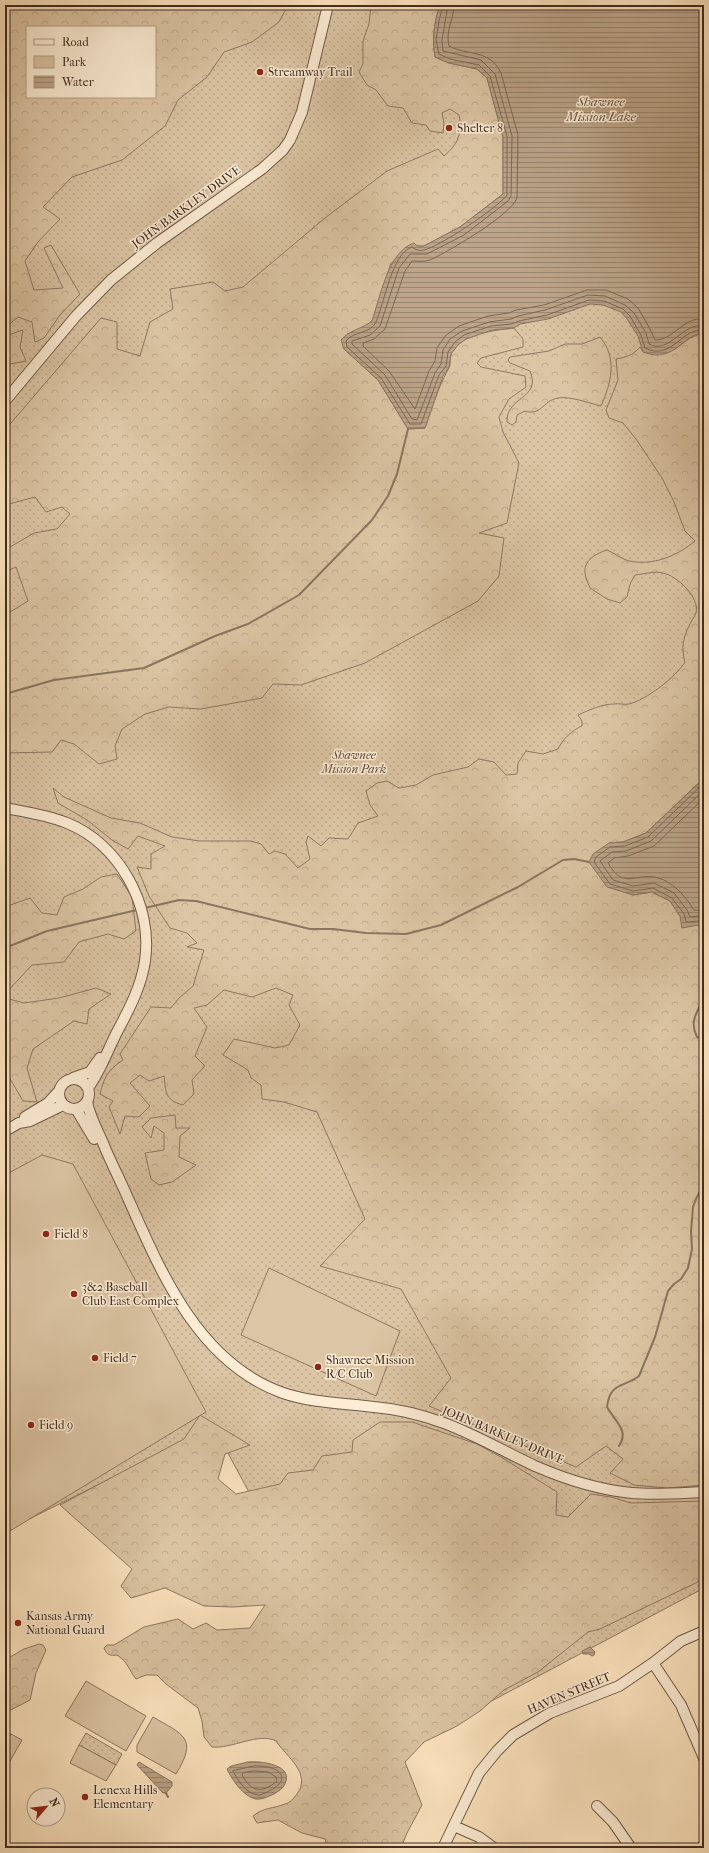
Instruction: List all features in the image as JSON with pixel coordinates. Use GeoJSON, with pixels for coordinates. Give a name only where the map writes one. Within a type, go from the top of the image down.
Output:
{"type":"FeatureCollection","features":[{"type":"Feature","properties":{"kind":"street","name":"JOHN BARKLEY DRIVE"},"geometry":{"type":"LineString","coordinates":[[5,401],[76,316],[111,280],[157,243],[262,169],[282,150],[293,134],[302,112],[328,5]]}},
{"type":"Feature","properties":{"kind":"street"},"geometry":{"type":"LineString","coordinates":[[5,808],[53,818],[84,831],[99,842],[113,856],[134,890],[144,924],[146,943],[145,960],[136,993],[96,1077],[88,1088]]}},
{"type":"Feature","properties":{"kind":"street"},"geometry":{"type":"LineString","coordinates":[[19,1123],[26,1115],[48,1103],[58,1092],[62,1084],[90,1072],[111,1044]]}},
{"type":"Feature","properties":{"kind":"street"},"geometry":{"type":"LineString","coordinates":[[73,1078],[84,1082],[88,1088],[89,1095],[87,1102],[90,1116],[108,1156]]}},
{"type":"Feature","properties":{"kind":"street"},"geometry":{"type":"LineString","coordinates":[[58,1092],[58,1097],[63,1105],[70,1109],[76,1109],[87,1102]]}},
{"type":"Feature","properties":{"kind":"street"},"geometry":{"type":"LineString","coordinates":[[5,1130],[19,1123],[30,1121],[63,1105]]}},
{"type":"Feature","properties":{"kind":"street"},"geometry":{"type":"LineString","coordinates":[[76,1109],[99,1147],[108,1156]]}},
{"type":"Feature","properties":{"kind":"street","name":"JOHN BARKLEY DRIVE"},"geometry":{"type":"LineString","coordinates":[[108,1156],[158,1263],[196,1325],[212,1346],[228,1361],[262,1384],[304,1399],[376,1407],[421,1416],[469,1433],[537,1466],[591,1485],[631,1493],[704,1492]]}},
{"type":"Feature","properties":{"kind":"street","name":"HAVEN STREET"},"geometry":{"type":"LineString","coordinates":[[445,1847],[479,1773],[497,1751],[513,1735],[550,1713],[619,1686],[653,1663],[681,1641],[704,1631]]}},
{"type":"Feature","properties":{"kind":"street"},"geometry":{"type":"LineString","coordinates":[[653,1663],[681,1705],[704,1758]]}},
{"type":"Feature","properties":{"kind":"street"},"geometry":{"type":"LineString","coordinates":[[597,1806],[613,1822],[631,1848]]}},
{"type":"Feature","properties":{"kind":"street"},"geometry":{"type":"LineString","coordinates":[[454,1826],[479,1837],[494,1848]]}},
{"type":"Feature","properties":{"kind":"green space","name":"Shawnee Mission Park"},"geometry":{"type":"Polygon","coordinates":[[[5,5],[704,5],[704,1588],[390,1755],[214,1427],[5,1531],[5,5]]]}},
{"type":"Feature","properties":{"kind":"green space"},"geometry":{"type":"Polygon","coordinates":[[[5,5],[288,5],[279,22],[252,42],[224,52],[207,77],[178,100],[165,126],[122,160],[72,177],[43,207],[60,219],[38,242],[25,261],[34,290],[63,288],[44,248],[51,245],[80,294],[60,315],[44,338],[35,342],[32,322],[18,317],[5,328],[5,5]]]}},
{"type":"Feature","properties":{"kind":"green space"},"geometry":{"type":"Polygon","coordinates":[[[371,5],[440,5],[434,31],[435,57],[449,63],[477,69],[487,78],[503,137],[503,194],[460,227],[424,246],[417,246],[391,263],[372,321],[365,327],[347,334],[344,349],[378,380],[408,429],[425,428],[438,390],[450,366],[451,354],[455,347],[479,334],[514,328],[523,339],[523,347],[481,358],[477,363],[481,367],[525,376],[526,387],[509,399],[499,417],[503,432],[519,463],[507,523],[479,533],[504,538],[499,576],[478,601],[365,663],[301,685],[273,684],[262,698],[201,709],[169,707],[145,714],[122,729],[115,746],[117,759],[99,764],[74,744],[61,740],[52,752],[5,753],[5,615],[28,601],[16,567],[5,572],[5,550],[34,533],[57,529],[70,514],[62,507],[46,512],[35,497],[5,505],[5,430],[101,318],[117,322],[117,349],[140,356],[150,322],[173,309],[170,289],[213,282],[225,291],[243,287],[325,218],[387,171],[438,149],[444,156],[449,152],[460,133],[459,115],[450,109],[442,113],[444,123],[443,133],[430,131],[426,125],[412,123],[403,108],[388,106],[376,90],[367,85],[359,72],[363,64],[363,41],[369,24],[371,5]]]}},
{"type":"Feature","properties":{"kind":"green space"},"geometry":{"type":"Polygon","coordinates":[[[23,330],[20,347],[26,361],[5,365],[5,336],[23,330]]]}},
{"type":"Feature","properties":{"kind":"green space"},"geometry":{"type":"Polygon","coordinates":[[[700,334],[704,335],[704,778],[646,833],[623,842],[609,843],[633,895],[652,892],[670,901],[680,916],[698,925],[704,934],[704,1485],[667,1488],[634,1485],[610,1473],[623,1459],[606,1446],[576,1467],[429,1406],[451,1378],[401,1289],[320,1266],[365,1219],[317,1112],[284,1102],[262,1099],[261,1085],[251,1078],[248,1070],[223,1055],[234,1039],[275,1048],[289,1045],[300,1025],[289,1005],[293,995],[276,988],[252,997],[224,990],[207,1005],[194,1008],[207,1027],[195,1056],[205,1066],[192,1080],[194,1094],[183,1105],[177,1103],[170,1098],[166,1091],[164,1076],[149,1081],[140,1075],[130,1083],[150,1106],[139,1117],[125,1116],[120,1134],[109,1107],[113,1101],[100,1094],[105,1078],[114,1067],[123,1060],[120,1054],[151,1007],[171,1008],[179,998],[193,986],[204,950],[187,947],[197,943],[187,933],[170,928],[149,896],[137,867],[151,869],[151,854],[165,846],[138,836],[128,849],[112,840],[87,820],[58,803],[53,788],[64,797],[111,818],[140,823],[172,837],[200,841],[251,841],[261,844],[269,854],[275,851],[285,854],[298,868],[310,859],[306,842],[308,836],[321,846],[329,838],[348,839],[358,823],[378,816],[370,805],[366,791],[377,783],[387,781],[399,788],[416,785],[433,775],[468,767],[479,759],[494,762],[506,775],[517,774],[518,763],[526,751],[543,754],[558,749],[568,736],[582,726],[582,721],[578,715],[605,705],[629,704],[636,702],[652,693],[668,681],[685,662],[683,652],[684,638],[696,613],[696,607],[691,594],[675,578],[656,572],[635,575],[630,584],[627,597],[620,603],[607,599],[590,588],[585,568],[592,558],[607,550],[629,561],[647,562],[656,561],[673,555],[695,541],[685,531],[674,502],[662,478],[636,439],[623,423],[609,418],[606,410],[618,380],[616,359],[630,355],[640,347],[643,352],[675,349],[690,338],[700,334]]]}},
{"type":"Feature","properties":{"kind":"green space"},"geometry":{"type":"Polygon","coordinates":[[[600,337],[606,345],[611,362],[608,389],[601,406],[574,399],[558,398],[548,402],[535,412],[525,411],[517,415],[516,422],[512,425],[507,422],[508,413],[517,402],[528,393],[532,380],[530,371],[510,363],[508,360],[510,357],[549,351],[565,344],[582,344],[600,337]]]}},
{"type":"Feature","properties":{"kind":"green space"},"geometry":{"type":"Polygon","coordinates":[[[117,874],[132,897],[136,931],[124,939],[108,934],[79,942],[64,962],[32,965],[5,994],[5,907],[30,898],[42,913],[57,915],[64,897],[83,889],[101,877],[117,874]]]}},
{"type":"Feature","properties":{"kind":"green space"},"geometry":{"type":"Polygon","coordinates":[[[96,988],[111,994],[89,1009],[87,1024],[74,1021],[33,1049],[27,1068],[37,1102],[23,1101],[5,1070],[5,998],[24,1003],[59,998],[96,988]]]}},
{"type":"Feature","properties":{"kind":"green space"},"geometry":{"type":"Polygon","coordinates":[[[175,1115],[176,1128],[190,1128],[180,1136],[179,1157],[196,1165],[172,1182],[159,1185],[151,1179],[145,1153],[164,1150],[164,1133],[154,1126],[151,1138],[142,1127],[151,1118],[175,1115]]]}},
{"type":"Feature","properties":{"kind":"green space","name":"3&2 Baseball Club East Complex"},"geometry":{"type":"Polygon","coordinates":[[[42,1155],[73,1164],[206,1412],[5,1534],[5,1175],[42,1155]]]}},
{"type":"Feature","properties":{"kind":"green space"},"geometry":{"type":"Polygon","coordinates":[[[269,1268],[400,1331],[376,1396],[241,1335],[269,1268]]]}},
{"type":"Feature","properties":{"kind":"green space"},"geometry":{"type":"Polygon","coordinates":[[[200,1415],[250,1445],[225,1454],[218,1479],[236,1494],[280,1484],[288,1473],[313,1470],[322,1456],[352,1452],[353,1440],[380,1422],[412,1422],[477,1444],[501,1457],[557,1492],[556,1515],[568,1517],[591,1494],[611,1497],[631,1503],[704,1501],[704,1579],[600,1629],[588,1632],[538,1672],[504,1690],[480,1711],[457,1726],[424,1742],[405,1762],[422,1805],[401,1848],[328,1848],[325,1839],[302,1833],[278,1820],[257,1823],[253,1816],[265,1810],[289,1803],[296,1796],[301,1787],[302,1780],[300,1773],[276,1741],[262,1738],[228,1746],[212,1747],[204,1737],[202,1721],[198,1708],[166,1684],[157,1675],[146,1675],[136,1679],[124,1661],[117,1655],[109,1654],[104,1648],[107,1645],[114,1645],[144,1627],[178,1619],[193,1629],[206,1623],[217,1630],[250,1628],[265,1605],[233,1607],[204,1606],[165,1588],[131,1598],[121,1586],[132,1569],[60,1505],[184,1439],[200,1415]]]}},
{"type":"Feature","properties":{"kind":"green space"},"geometry":{"type":"Polygon","coordinates":[[[39,1644],[43,1645],[46,1650],[36,1673],[30,1700],[5,1713],[5,1660],[24,1649],[39,1644]]]}},
{"type":"Feature","properties":{"kind":"green space"},"geometry":{"type":"Polygon","coordinates":[[[86,1681],[146,1716],[126,1751],[65,1716],[86,1681]]]}},
{"type":"Feature","properties":{"kind":"green space"},"geometry":{"type":"Polygon","coordinates":[[[153,1717],[180,1733],[187,1745],[183,1762],[176,1774],[137,1752],[137,1745],[153,1717]]]}},
{"type":"Feature","properties":{"kind":"green space"},"geometry":{"type":"Polygon","coordinates":[[[9,1733],[22,1740],[5,1770],[5,1739],[9,1733]]]}},
{"type":"Feature","properties":{"kind":"green space"},"geometry":{"type":"Polygon","coordinates":[[[86,1733],[122,1754],[116,1765],[79,1745],[86,1733]]]}},
{"type":"Feature","properties":{"kind":"green space"},"geometry":{"type":"Polygon","coordinates":[[[79,1745],[116,1765],[106,1781],[70,1763],[79,1745]]]}},
{"type":"Feature","properties":{"kind":"water","name":"Shawnee Mission Lake"},"geometry":{"type":"Polygon","coordinates":[[[440,5],[704,5],[704,335],[691,337],[672,351],[664,354],[655,355],[643,352],[638,336],[621,312],[603,305],[590,304],[548,319],[520,324],[514,328],[492,330],[466,339],[458,345],[451,354],[449,367],[443,376],[425,428],[408,429],[378,380],[344,349],[341,340],[348,334],[372,321],[386,276],[391,265],[405,248],[414,243],[417,246],[424,246],[460,227],[503,194],[503,137],[487,78],[477,69],[449,63],[435,57],[434,31],[440,5]]]}},
{"type":"Feature","properties":{"kind":"water"},"geometry":{"type":"Polygon","coordinates":[[[704,778],[704,934],[698,925],[682,928],[680,916],[670,901],[652,892],[633,895],[607,887],[589,862],[593,854],[609,843],[623,842],[646,833],[704,778]]]}},
{"type":"Feature","properties":{"kind":"water"},"geometry":{"type":"Polygon","coordinates":[[[590,1647],[595,1652],[594,1655],[583,1654],[582,1651],[590,1647]]]}},
{"type":"Feature","properties":{"kind":"water"},"geometry":{"type":"Polygon","coordinates":[[[139,1762],[172,1782],[172,1786],[166,1793],[163,1793],[137,1765],[139,1762]]]}},
{"type":"Feature","properties":{"kind":"water"},"geometry":{"type":"Polygon","coordinates":[[[248,1762],[267,1763],[280,1768],[285,1772],[286,1777],[284,1786],[274,1794],[263,1798],[256,1799],[247,1795],[235,1783],[227,1769],[231,1766],[248,1762]]]}},
{"type":"Feature","properties":{"kind":"waterway"},"geometry":{"type":"LineString","coordinates":[[5,694],[54,680],[144,668],[215,636],[248,624],[299,595],[372,520],[388,496],[397,474],[408,429]]}},
{"type":"Feature","properties":{"kind":"waterway"},"geometry":{"type":"LineString","coordinates":[[145,908],[179,900],[196,901],[310,929],[406,934],[441,925],[518,887],[563,860],[574,859],[589,862]]}},
{"type":"Feature","properties":{"kind":"waterway"},"geometry":{"type":"LineString","coordinates":[[5,948],[47,931],[137,910]]}},
{"type":"Feature","properties":{"kind":"waterway"},"geometry":{"type":"LineString","coordinates":[[704,998],[694,1022],[697,1037],[704,1039]]}},
{"type":"Feature","properties":{"kind":"waterway"},"geometry":{"type":"LineString","coordinates":[[704,1077],[700,1094],[704,1104]]}},
{"type":"Feature","properties":{"kind":"waterway"},"geometry":{"type":"LineString","coordinates":[[619,1446],[622,1441],[622,1430],[607,1407],[609,1399],[614,1389],[639,1376],[655,1337],[668,1291],[681,1279],[688,1268],[692,1249],[691,1232],[693,1207],[704,1184]]}},
{"type":"Feature","properties":{"kind":"waterway"},"geometry":{"type":"LineString","coordinates":[[166,1793],[168,1797]]}},
{"type":"Feature","properties":{"kind":"place","name":"Streamway Trail"},"geometry":{"type":"Point","coordinates":[260,72]}},
{"type":"Feature","properties":{"kind":"place","name":"Shelter 8"},"geometry":{"type":"Point","coordinates":[449,128]}},
{"type":"Feature","properties":{"kind":"place","name":"Field 8"},"geometry":{"type":"Point","coordinates":[46,1234]}},
{"type":"Feature","properties":{"kind":"place","name":"3&2 Baseball Club East Complex"},"geometry":{"type":"Point","coordinates":[74,1294]}},
{"type":"Feature","properties":{"kind":"place","name":"Field 7"},"geometry":{"type":"Point","coordinates":[95,1358]}},
{"type":"Feature","properties":{"kind":"place","name":"Shawnee Mission R/C Club"},"geometry":{"type":"Point","coordinates":[318,1367]}},
{"type":"Feature","properties":{"kind":"place","name":"Field 9"},"geometry":{"type":"Point","coordinates":[31,1425]}},
{"type":"Feature","properties":{"kind":"place","name":"Kansas Army National Guard"},"geometry":{"type":"Point","coordinates":[18,1623]}},
{"type":"Feature","properties":{"kind":"place","name":"Lenexa Hills Elementary"},"geometry":{"type":"Point","coordinates":[85,1797]}}]}
